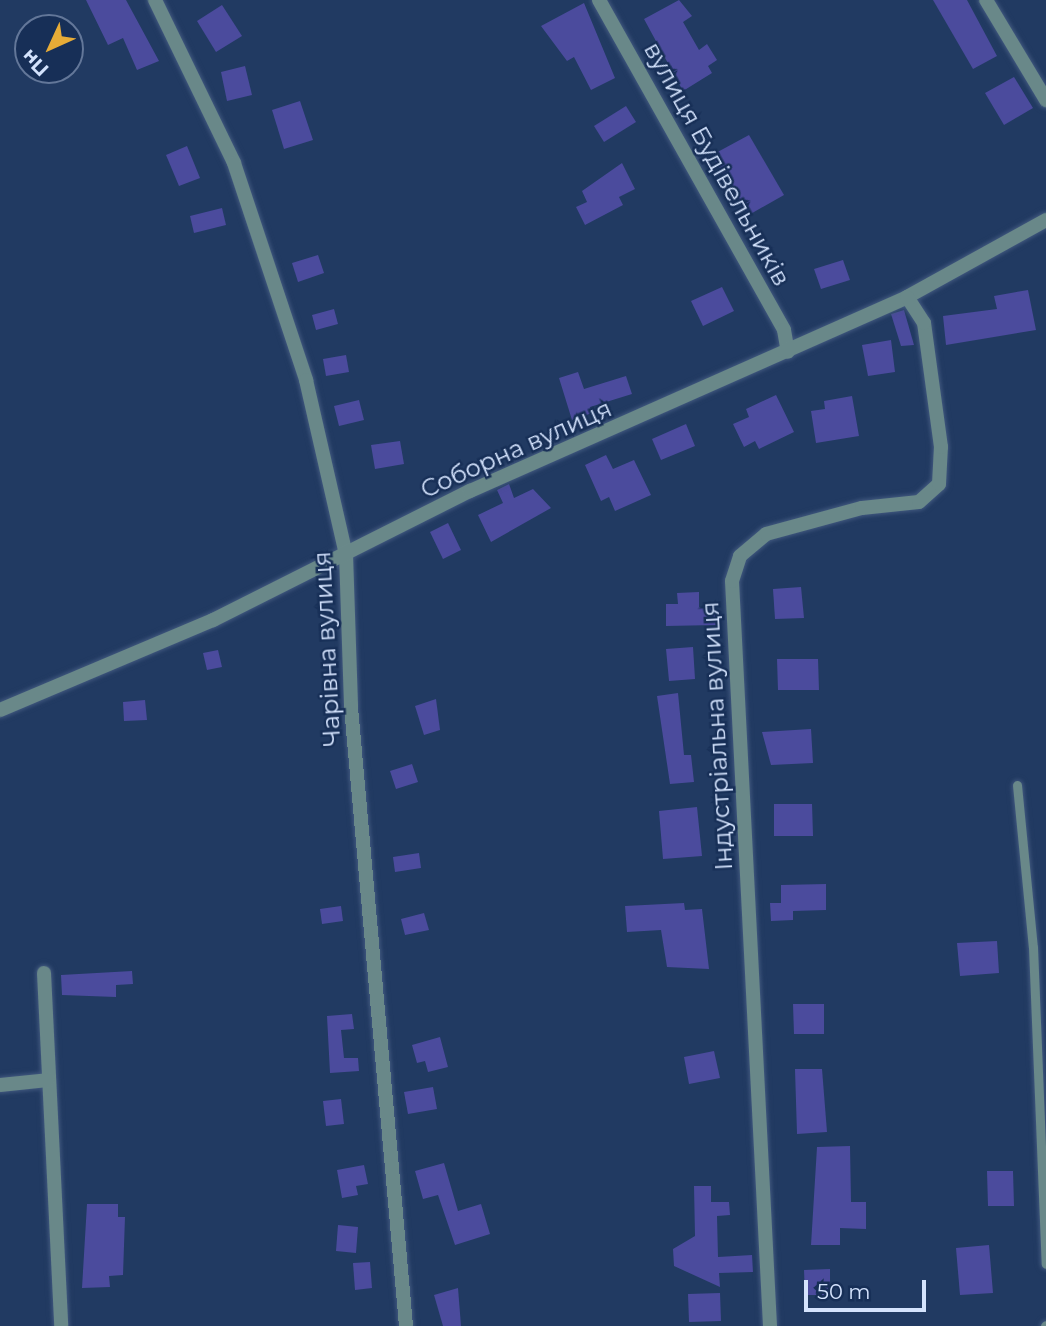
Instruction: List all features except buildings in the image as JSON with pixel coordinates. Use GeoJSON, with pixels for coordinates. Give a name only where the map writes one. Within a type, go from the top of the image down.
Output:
{"type":"FeatureCollection","features":[{"type":"Feature","properties":{"kind":"street","name":"Чарівна вулиця"},"geometry":{"type":"LineString","coordinates":[[155,0],[234,163],[306,380],[346,554],[351,707],[406,1326]]}},
{"type":"Feature","properties":{"kind":"street","name":"вулиця Будівельників"},"geometry":{"type":"LineString","coordinates":[[599,0],[784,330],[788,352]]}},
{"type":"Feature","properties":{"kind":"street"},"geometry":{"type":"LineString","coordinates":[[986,0],[1046,100]]}},
{"type":"Feature","properties":{"kind":"street","name":"Соборна вулиця"},"geometry":{"type":"LineString","coordinates":[[0,710],[213,620],[470,491],[907,297],[1046,220]]}},
{"type":"Feature","properties":{"kind":"street","name":"Індустріальна вулиця"},"geometry":{"type":"LineString","coordinates":[[770,1326],[732,581],[740,556],[766,534],[862,508],[919,502],[939,484],[941,447],[923,323],[907,297]]}},
{"type":"Feature","properties":{"kind":"street"},"geometry":{"type":"LineString","coordinates":[[44,973],[61,1326]]}},
{"type":"Feature","properties":{"kind":"street"},"geometry":{"type":"LineString","coordinates":[[0,1085],[48,1080]]}},
{"type":"Feature","properties":{"kind":"lane"},"geometry":{"type":"LineString","coordinates":[[1017,785],[1033,947],[1046,1264]]}}]}
